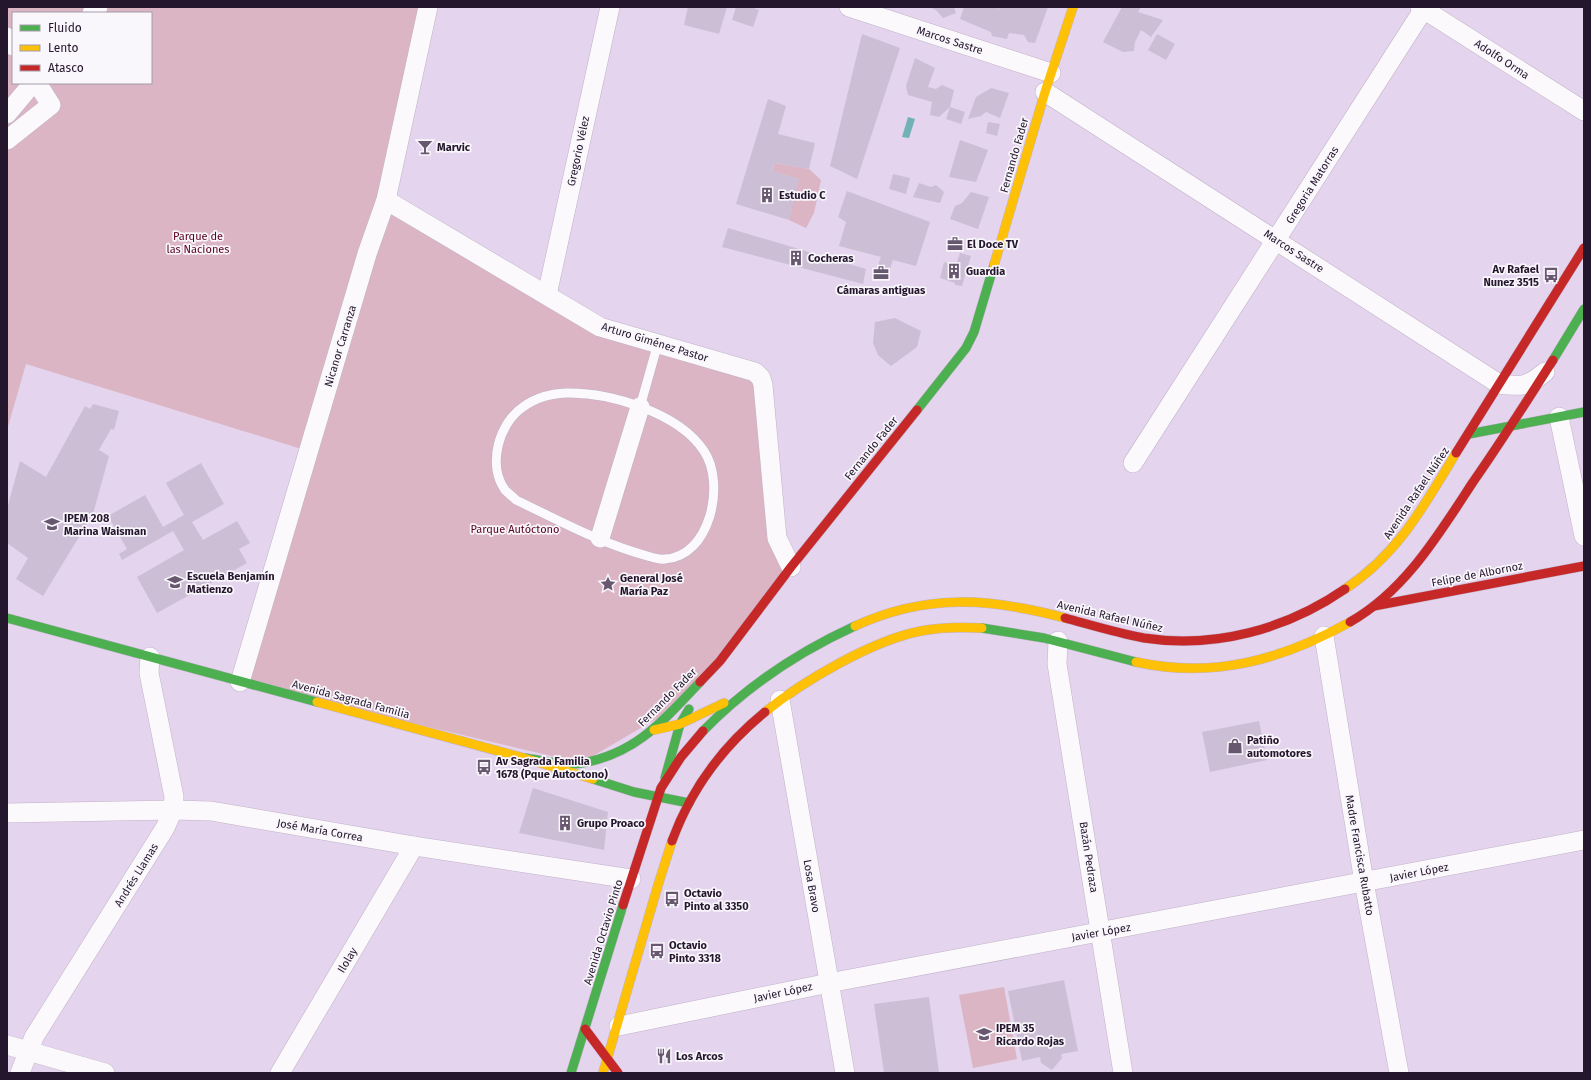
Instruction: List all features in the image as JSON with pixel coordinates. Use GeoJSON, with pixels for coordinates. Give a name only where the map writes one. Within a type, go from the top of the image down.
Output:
{"type":"FeatureCollection","features":[{"type":"Feature","properties":{"kind":"main road","name":"Fernando Fader"},"geometry":{"type":"LineString","coordinates":[[524,758],[563,763],[581,763],[619,753],[654,730],[680,705],[720,661],[791,568],[966,348],[974,332],[1045,92],[1073,7]]}},
{"type":"Feature","properties":{"kind":"main road","name":"Avenida Rafael Núñez"},"geometry":{"type":"LineString","coordinates":[[659,798],[664,782],[708,727],[740,696],[797,655],[875,617],[920,605],[968,603],[1019,607],[1136,636],[1168,641],[1210,640],[1257,631],[1283,622],[1336,597],[1382,562],[1410,528],[1584,248]]}},
{"type":"Feature","properties":{"kind":"main road"},"geometry":{"type":"LineString","coordinates":[[604,1073],[661,872],[689,803],[702,780],[729,744],[752,722],[780,700],[830,669],[880,644],[904,635],[927,630],[948,628],[1023,633],[1146,664],[1170,668],[1207,670],[1264,658],[1324,636],[1352,621],[1374,606],[1400,582],[1422,557],[1512,426],[1584,309]]}},
{"type":"Feature","properties":{"kind":"main road"},"geometry":{"type":"LineString","coordinates":[[1469,434],[1584,412]]}},
{"type":"Feature","properties":{"kind":"main road","name":"Felipe de Albornoz"},"geometry":{"type":"LineString","coordinates":[[1374,606],[1584,566]]}},
{"type":"Feature","properties":{"kind":"main road","name":"Avenida Sagrada Familia"},"geometry":{"type":"LineString","coordinates":[[7,618],[150,658],[524,758],[634,792],[689,803]]}},
{"type":"Feature","properties":{"kind":"main road"},"geometry":{"type":"LineString","coordinates":[[664,782],[680,724],[720,661]]}},
{"type":"Feature","properties":{"kind":"main road"},"geometry":{"type":"LineString","coordinates":[[654,730],[680,724],[740,696]]}},
{"type":"Feature","properties":{"kind":"main road","name":"Avenida Octavio Pinto"},"geometry":{"type":"LineString","coordinates":[[571,1073],[631,879],[659,798]]}},
{"type":"Feature","properties":{"kind":"main road"},"geometry":{"type":"LineString","coordinates":[[585,1029],[618,1073]]}},
{"type":"Feature","properties":{"kind":"street","name":"Nicanor Carranza"},"geometry":{"type":"LineString","coordinates":[[240,682],[367,254],[386,200],[428,7]]}},
{"type":"Feature","properties":{"kind":"street","name":"Gregorio Vélez"},"geometry":{"type":"LineString","coordinates":[[547,295],[610,7]]}},
{"type":"Feature","properties":{"kind":"street","name":"Marcos Sastre"},"geometry":{"type":"LineString","coordinates":[[849,7],[1051,73]]}},
{"type":"Feature","properties":{"kind":"street","name":"Adolfo Orma"},"geometry":{"type":"LineString","coordinates":[[1423,8],[1584,111]]}},
{"type":"Feature","properties":{"kind":"street","name":"Gregoria Matorras"},"geometry":{"type":"LineString","coordinates":[[1133,464],[1277,240],[1423,8]]}},
{"type":"Feature","properties":{"kind":"street"},"geometry":{"type":"LineString","coordinates":[[7,114],[32,84]]}},
{"type":"Feature","properties":{"kind":"street"},"geometry":{"type":"LineString","coordinates":[[7,140],[51,105],[38,84]]}},
{"type":"Feature","properties":{"kind":"street","name":"Marcos Sastre"},"geometry":{"type":"LineString","coordinates":[[1045,92],[1499,384],[1518,386],[1526,385],[1545,372]]}},
{"type":"Feature","properties":{"kind":"street","name":"Arturo Giménez Pastor"},"geometry":{"type":"LineString","coordinates":[[386,200],[600,327],[755,372],[761,378],[763,385],[777,538],[791,568]]}},
{"type":"Feature","properties":{"kind":"street"},"geometry":{"type":"LineString","coordinates":[[600,538],[640,407]]}},
{"type":"Feature","properties":{"kind":"street"},"geometry":{"type":"LineString","coordinates":[[1559,417],[1584,536]]}},
{"type":"Feature","properties":{"kind":"street","name":"Madre Francisca Rubatto"},"geometry":{"type":"LineString","coordinates":[[1324,636],[1364,882],[1399,1073]]}},
{"type":"Feature","properties":{"kind":"street","name":"Bazán Pedraza"},"geometry":{"type":"LineString","coordinates":[[1058,641],[1057,664],[1123,1073]]}},
{"type":"Feature","properties":{"kind":"street","name":"Andrés Llamas"},"geometry":{"type":"LineString","coordinates":[[20,1073],[34,1037],[165,828],[173,810],[174,796],[149,673],[150,658]]}},
{"type":"Feature","properties":{"kind":"street","name":"Losa Bravo"},"geometry":{"type":"LineString","coordinates":[[780,700],[828,983],[845,1073]]}},
{"type":"Feature","properties":{"kind":"street","name":"José María Correa"},"geometry":{"type":"LineString","coordinates":[[7,813],[173,810],[211,811],[414,846],[631,879]]}},
{"type":"Feature","properties":{"kind":"street","name":"Javier López"},"geometry":{"type":"LineString","coordinates":[[618,1026],[828,983],[1584,840]]}},
{"type":"Feature","properties":{"kind":"street","name":"Ilolay"},"geometry":{"type":"LineString","coordinates":[[280,1073],[414,846]]}},
{"type":"Feature","properties":{"kind":"street"},"geometry":{"type":"LineString","coordinates":[[7,1045],[105,1073]]}},
{"type":"Feature","properties":{"kind":"lane"},"geometry":{"type":"LineString","coordinates":[[640,407],[658,343]]}},
{"type":"Feature","properties":{"kind":"lane"},"geometry":{"type":"LineString","coordinates":[[583,393],[608,397],[640,407],[677,425],[704,451],[711,468],[713,482],[711,516],[696,543],[686,553],[664,559],[628,550],[600,538],[516,500],[505,490],[498,472],[496,457],[502,435],[512,418],[522,407],[550,394],[583,393]]}},
{"type":"Feature","properties":{"kind":"green space"},"geometry":{"type":"Polygon","coordinates":[[[7,7],[428,7],[386,200],[600,327],[763,385],[791,567],[680,705],[581,763],[240,682],[308,451],[26,364],[7,430],[7,7]]]}},
{"type":"Feature","properties":{"kind":"green space"},"geometry":{"type":"Polygon","coordinates":[[[775,163],[809,169],[821,180],[814,213],[806,228],[789,220],[798,179],[772,171],[775,163]]]}},
{"type":"Feature","properties":{"kind":"green space"},"geometry":{"type":"Polygon","coordinates":[[[1004,987],[1017,1059],[973,1068],[959,995],[1004,987]]]}},
{"type":"Feature","properties":{"kind":"shaded area"},"geometry":{"type":"Polygon","coordinates":[[[908,117],[915,119],[909,138],[902,137],[908,117]]]}},
{"type":"Feature","properties":{"kind":"building"},"geometry":{"type":"Polygon","coordinates":[[[688,7],[727,7],[719,34],[684,25],[688,7]]]}},
{"type":"Feature","properties":{"kind":"building"},"geometry":{"type":"Polygon","coordinates":[[[736,7],[751,7],[759,10],[753,27],[732,20],[736,7]]]}},
{"type":"Feature","properties":{"kind":"building"},"geometry":{"type":"Polygon","coordinates":[[[930,7],[954,7],[956,13],[943,18],[937,11],[930,7]]]}},
{"type":"Feature","properties":{"kind":"building"},"geometry":{"type":"Polygon","coordinates":[[[964,7],[997,7],[999,9],[1000,7],[1048,7],[1035,43],[1028,42],[1024,35],[1009,33],[1007,39],[992,36],[991,32],[960,19],[964,7]]]}},
{"type":"Feature","properties":{"kind":"building"},"geometry":{"type":"Polygon","coordinates":[[[1122,7],[1141,7],[1138,12],[1163,20],[1151,37],[1141,30],[1135,42],[1134,51],[1123,52],[1103,42],[1122,7]]]}},
{"type":"Feature","properties":{"kind":"building"},"geometry":{"type":"Polygon","coordinates":[[[862,34],[900,48],[857,179],[830,166],[862,34]]]}},
{"type":"Feature","properties":{"kind":"building"},"geometry":{"type":"Polygon","coordinates":[[[1157,34],[1175,44],[1166,60],[1148,50],[1157,34]]]}},
{"type":"Feature","properties":{"kind":"building"},"geometry":{"type":"Polygon","coordinates":[[[915,58],[935,68],[928,87],[936,89],[942,85],[954,90],[950,107],[939,117],[930,115],[932,102],[908,95],[906,86],[915,58]]]}},
{"type":"Feature","properties":{"kind":"building"},"geometry":{"type":"Polygon","coordinates":[[[991,88],[1009,93],[1000,118],[986,112],[981,116],[968,119],[976,97],[991,88]]]}},
{"type":"Feature","properties":{"kind":"building"},"geometry":{"type":"Polygon","coordinates":[[[768,99],[786,106],[778,134],[815,143],[809,169],[775,163],[772,171],[799,179],[789,220],[736,204],[768,99]]]}},
{"type":"Feature","properties":{"kind":"building"},"geometry":{"type":"Polygon","coordinates":[[[950,107],[965,112],[961,124],[946,119],[950,107]]]}},
{"type":"Feature","properties":{"kind":"building"},"geometry":{"type":"Polygon","coordinates":[[[988,122],[1000,124],[997,136],[986,133],[988,122]]]}},
{"type":"Feature","properties":{"kind":"building"},"geometry":{"type":"Polygon","coordinates":[[[960,140],[988,150],[976,182],[949,177],[960,140]]]}},
{"type":"Feature","properties":{"kind":"building"},"geometry":{"type":"Polygon","coordinates":[[[893,174],[910,178],[906,194],[889,189],[893,174]]]}},
{"type":"Feature","properties":{"kind":"building"},"geometry":{"type":"Polygon","coordinates":[[[919,183],[931,187],[936,185],[944,192],[940,203],[913,197],[919,183]]]}},
{"type":"Feature","properties":{"kind":"building"},"geometry":{"type":"Polygon","coordinates":[[[847,191],[930,222],[916,266],[893,260],[886,280],[872,276],[874,268],[877,268],[881,257],[839,246],[846,222],[838,217],[847,191]]]}},
{"type":"Feature","properties":{"kind":"building"},"geometry":{"type":"Polygon","coordinates":[[[971,192],[989,197],[978,229],[950,219],[955,206],[962,203],[971,192]]]}},
{"type":"Feature","properties":{"kind":"building","name":"Cocheras"},"geometry":{"type":"Polygon","coordinates":[[[728,228],[866,269],[863,284],[722,247],[728,228]]]}},
{"type":"Feature","properties":{"kind":"building","name":"Guardia"},"geometry":{"type":"Polygon","coordinates":[[[960,253],[971,256],[962,286],[955,285],[955,283],[940,278],[944,262],[956,265],[960,253]]]}},
{"type":"Feature","properties":{"kind":"building"},"geometry":{"type":"Polygon","coordinates":[[[895,318],[921,331],[917,347],[891,366],[878,355],[873,343],[875,322],[895,318]]]}},
{"type":"Feature","properties":{"kind":"building"},"geometry":{"type":"Polygon","coordinates":[[[93,404],[119,411],[114,430],[111,429],[99,450],[109,456],[93,514],[43,596],[16,579],[28,558],[7,543],[7,509],[20,461],[46,477],[85,406],[90,409],[93,404]]]}},
{"type":"Feature","properties":{"kind":"building"},"geometry":{"type":"Polygon","coordinates":[[[201,463],[224,504],[192,522],[203,540],[237,521],[250,543],[239,549],[247,563],[157,613],[137,577],[184,550],[173,531],[122,560],[119,554],[127,549],[108,516],[145,495],[163,527],[184,515],[166,483],[201,463]]]}},
{"type":"Feature","properties":{"kind":"building","name":"Patiño automotores"},"geometry":{"type":"Polygon","coordinates":[[[1259,721],[1267,760],[1210,772],[1202,732],[1259,721]]]}},
{"type":"Feature","properties":{"kind":"building","name":"Grupo Proaco"},"geometry":{"type":"Polygon","coordinates":[[[533,788],[608,812],[604,850],[519,833],[533,788]]]}},
{"type":"Feature","properties":{"kind":"building"},"geometry":{"type":"Polygon","coordinates":[[[1064,980],[1078,1051],[1061,1054],[1062,1058],[1052,1070],[1041,1063],[1040,1057],[1022,1061],[1008,991],[1064,980]]]}},
{"type":"Feature","properties":{"kind":"building"},"geometry":{"type":"Polygon","coordinates":[[[929,997],[939,1073],[884,1073],[874,1004],[929,997]]]}},
{"type":"Feature","properties":{"kind":"traffic: fast"},"geometry":{"type":"LineString","coordinates":[[917,410],[966,348],[974,332],[994,265]]}},
{"type":"Feature","properties":{"kind":"traffic: fast"},"geometry":{"type":"LineString","coordinates":[[1553,360],[1584,309]]}},
{"type":"Feature","properties":{"kind":"traffic: fast"},"geometry":{"type":"LineString","coordinates":[[1469,434],[1584,412]]}},
{"type":"Feature","properties":{"kind":"traffic: fast"},"geometry":{"type":"LineString","coordinates":[[7,618],[317,702]]}},
{"type":"Feature","properties":{"kind":"traffic: fast"},"geometry":{"type":"LineString","coordinates":[[703,731],[737,699],[774,671],[813,647],[855,626]]}},
{"type":"Feature","properties":{"kind":"traffic: fast"},"geometry":{"type":"LineString","coordinates":[[982,628],[1044,638],[1136,662]]}},
{"type":"Feature","properties":{"kind":"traffic: fast"},"geometry":{"type":"LineString","coordinates":[[524,758],[575,764],[601,758],[618,752],[634,743],[661,722],[700,682]]}},
{"type":"Feature","properties":{"kind":"traffic: fast"},"geometry":{"type":"LineString","coordinates":[[665,778],[680,724],[689,709]]}},
{"type":"Feature","properties":{"kind":"traffic: fast"},"geometry":{"type":"LineString","coordinates":[[593,779],[634,792],[689,803]]}},
{"type":"Feature","properties":{"kind":"traffic: fast"},"geometry":{"type":"LineString","coordinates":[[571,1073],[623,905]]}},
{"type":"Feature","properties":{"kind":"traffic: slow"},"geometry":{"type":"LineString","coordinates":[[994,265],[1045,92],[1073,7]]}},
{"type":"Feature","properties":{"kind":"traffic: slow"},"geometry":{"type":"LineString","coordinates":[[1345,589],[1364,575],[1395,545],[1433,492],[1456,453]]}},
{"type":"Feature","properties":{"kind":"traffic: slow"},"geometry":{"type":"LineString","coordinates":[[855,626],[882,615],[908,608],[959,602],[1011,606],[1065,618]]}},
{"type":"Feature","properties":{"kind":"traffic: slow"},"geometry":{"type":"LineString","coordinates":[[1136,662],[1165,667],[1192,668],[1220,667],[1246,663],[1299,647],[1350,622]]}},
{"type":"Feature","properties":{"kind":"traffic: slow"},"geometry":{"type":"LineString","coordinates":[[765,712],[818,675],[839,663],[882,643],[921,631],[967,627],[982,628]]}},
{"type":"Feature","properties":{"kind":"traffic: slow"},"geometry":{"type":"LineString","coordinates":[[317,702],[524,758],[593,779]]}},
{"type":"Feature","properties":{"kind":"traffic: slow"},"geometry":{"type":"LineString","coordinates":[[654,730],[680,724],[724,703]]}},
{"type":"Feature","properties":{"kind":"traffic: slow"},"geometry":{"type":"LineString","coordinates":[[603,1073],[672,841]]}},
{"type":"Feature","properties":{"kind":"traffic: jam"},"geometry":{"type":"LineString","coordinates":[[1456,453],[1584,248]]}},
{"type":"Feature","properties":{"kind":"traffic: jam"},"geometry":{"type":"LineString","coordinates":[[1350,622],[1370,609],[1388,594],[1404,578],[1434,541],[1504,437],[1553,360]]}},
{"type":"Feature","properties":{"kind":"traffic: jam"},"geometry":{"type":"LineString","coordinates":[[700,682],[720,661],[791,567],[917,410]]}},
{"type":"Feature","properties":{"kind":"traffic: jam"},"geometry":{"type":"LineString","coordinates":[[1374,606],[1584,566]]}},
{"type":"Feature","properties":{"kind":"traffic: jam"},"geometry":{"type":"LineString","coordinates":[[1065,618],[1144,638],[1171,641],[1197,641],[1249,633],[1275,625],[1323,603],[1345,589]]}},
{"type":"Feature","properties":{"kind":"traffic: jam"},"geometry":{"type":"LineString","coordinates":[[672,841],[688,804],[710,770],[722,754],[749,725],[765,712]]}},
{"type":"Feature","properties":{"kind":"traffic: jam"},"geometry":{"type":"LineString","coordinates":[[623,905],[661,788],[681,757],[703,731]]}},
{"type":"Feature","properties":{"kind":"traffic: jam"},"geometry":{"type":"LineString","coordinates":[[585,1029],[618,1073]]}},
{"type":"Feature","properties":{"kind":"place","name":"Marvic"},"geometry":{"type":"Point","coordinates":[425,147]}},
{"type":"Feature","properties":{"kind":"place","name":"Estudio C"},"geometry":{"type":"Point","coordinates":[767,195]}},
{"type":"Feature","properties":{"kind":"place","name":"El Doce TV"},"geometry":{"type":"Point","coordinates":[955,244]}},
{"type":"Feature","properties":{"kind":"place","name":"Cocheras"},"geometry":{"type":"Point","coordinates":[796,258]}},
{"type":"Feature","properties":{"kind":"place","name":"Guardia"},"geometry":{"type":"Point","coordinates":[954,271]}},
{"type":"Feature","properties":{"kind":"place","name":"Cámaras antiguas"},"geometry":{"type":"Point","coordinates":[881,273]}},
{"type":"Feature","properties":{"kind":"place","name":"Av Rafael Nunez 3515"},"geometry":{"type":"Point","coordinates":[1551,275]}},
{"type":"Feature","properties":{"kind":"place","name":"IPEM 208 Marina Waisman"},"geometry":{"type":"Point","coordinates":[52,524]}},
{"type":"Feature","properties":{"kind":"place","name":"Escuela Benjamín Matienzo"},"geometry":{"type":"Point","coordinates":[175,582]}},
{"type":"Feature","properties":{"kind":"place","name":"General José María Paz"},"geometry":{"type":"Point","coordinates":[608,584]}},
{"type":"Feature","properties":{"kind":"place","name":"Patiño automotores"},"geometry":{"type":"Point","coordinates":[1235,746]}},
{"type":"Feature","properties":{"kind":"place","name":"Av Sagrada Familia 1678 (Pque Autoctono)"},"geometry":{"type":"Point","coordinates":[484,767]}},
{"type":"Feature","properties":{"kind":"place","name":"Grupo Proaco"},"geometry":{"type":"Point","coordinates":[565,823]}},
{"type":"Feature","properties":{"kind":"place","name":"Octavio Pinto al 3350"},"geometry":{"type":"Point","coordinates":[672,899]}},
{"type":"Feature","properties":{"kind":"place","name":"Octavio Pinto 3318"},"geometry":{"type":"Point","coordinates":[657,951]}},
{"type":"Feature","properties":{"kind":"place","name":"IPEM 35 Ricardo Rojas"},"geometry":{"type":"Point","coordinates":[984,1034]}},
{"type":"Feature","properties":{"kind":"place","name":"Los Arcos"},"geometry":{"type":"Point","coordinates":[664,1056]}},
{"type":"Feature","properties":{"kind":"park label","name":"Parque de las Naciones"},"geometry":{"type":"Point","coordinates":[198,242]}},
{"type":"Feature","properties":{"kind":"park label","name":"Parque Autóctono"},"geometry":{"type":"Point","coordinates":[515,529]}}]}
